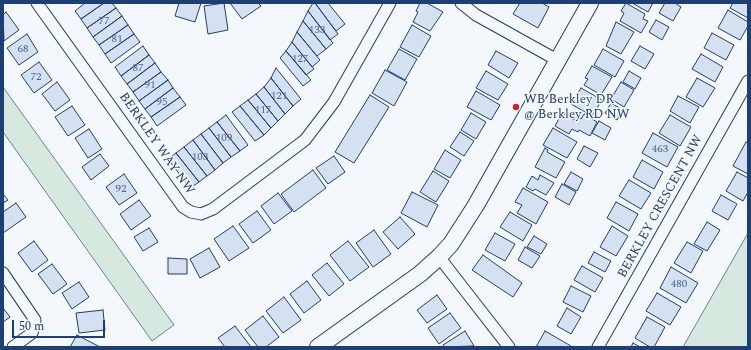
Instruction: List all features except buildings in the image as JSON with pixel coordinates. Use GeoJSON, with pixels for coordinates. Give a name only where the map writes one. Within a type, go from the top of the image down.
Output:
{"type":"FeatureCollection","features":[{"type":"Feature","properties":{"kind":"street","name":"BERKLEY WAY NW"},"geometry":{"type":"LineString","coordinates":[[37,3],[183,207],[191,212],[201,214],[213,209],[305,140],[334,102],[390,3]]}},
{"type":"Feature","properties":{"kind":"street"},"geometry":{"type":"LineString","coordinates":[[461,3],[476,15],[557,60]]}},
{"type":"Feature","properties":{"kind":"street"},"geometry":{"type":"LineString","coordinates":[[318,347],[420,274],[451,244],[476,205],[590,3]]}},
{"type":"Feature","properties":{"kind":"street","name":"BERKLEY CRESCENT NW"},"geometry":{"type":"LineString","coordinates":[[598,347],[748,81]]}},
{"type":"Feature","properties":{"kind":"street"},"geometry":{"type":"LineString","coordinates":[[439,257],[509,347]]}},
{"type":"Feature","properties":{"kind":"street"},"geometry":{"type":"LineString","coordinates":[[3,273],[35,320],[32,333],[13,347]]}},
{"type":"Feature","properties":{"kind":"shaded area"},"geometry":{"type":"Polygon","coordinates":[[[3,87],[174,325],[152,341],[3,132],[3,87]]]}},
{"type":"Feature","properties":{"kind":"shaded area"},"geometry":{"type":"Polygon","coordinates":[[[748,233],[748,347],[683,347],[748,233]]]}},
{"type":"Feature","properties":{"kind":"place","name":"WB Berkley DR @ Berkley RD NW"},"geometry":{"type":"Point","coordinates":[516,107]}}]}
